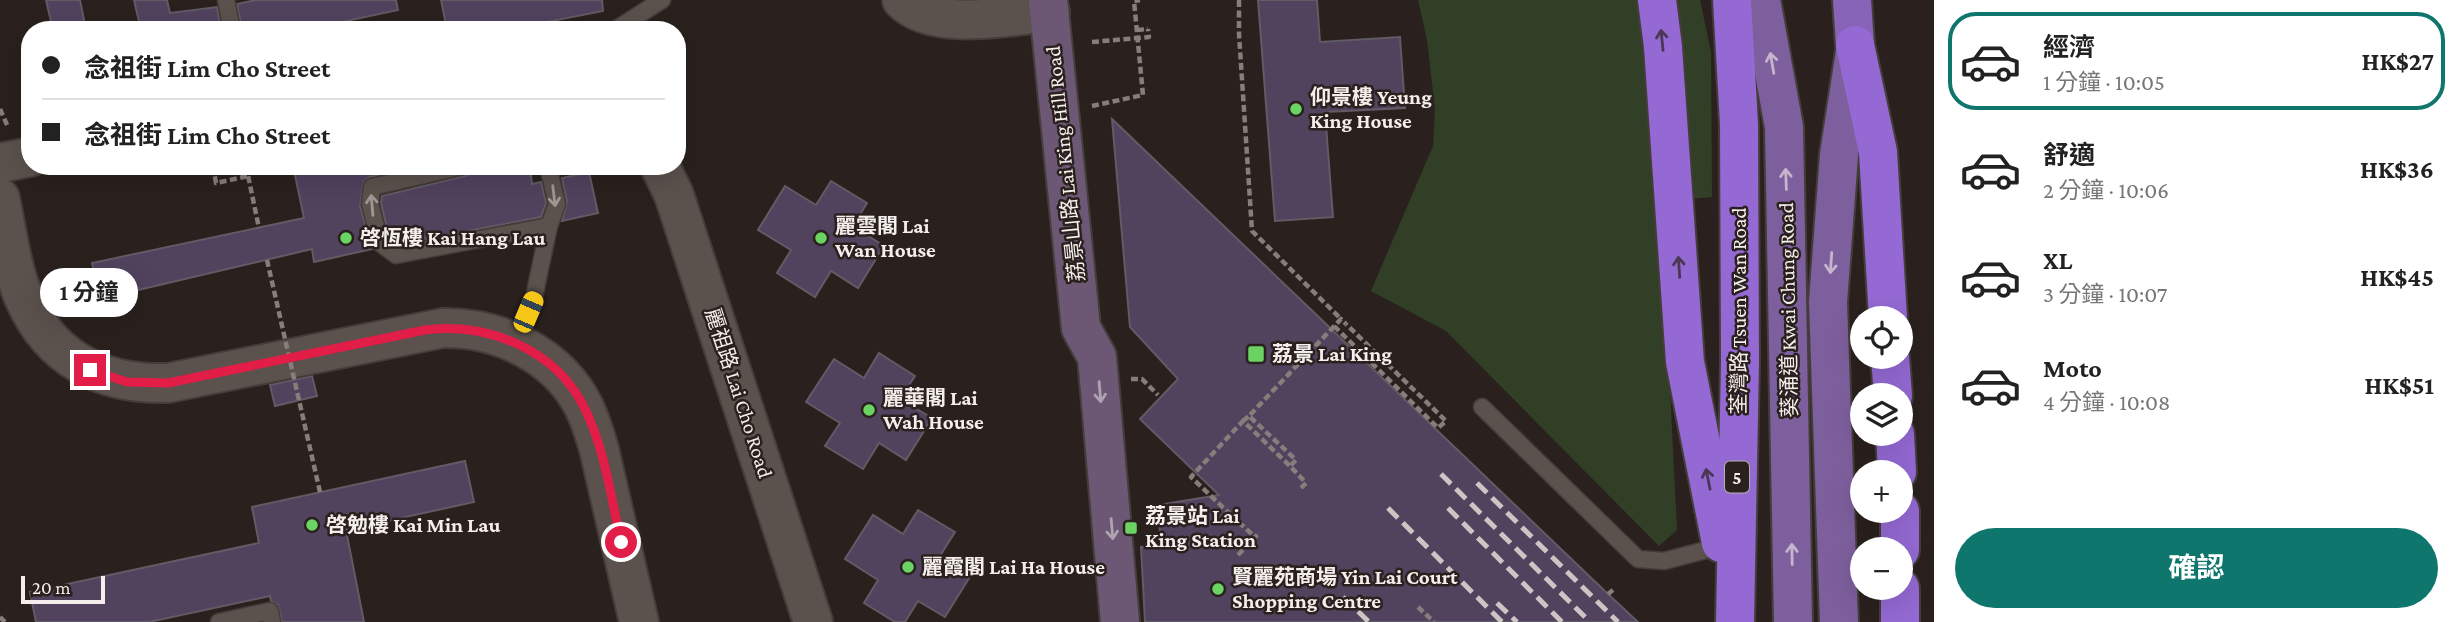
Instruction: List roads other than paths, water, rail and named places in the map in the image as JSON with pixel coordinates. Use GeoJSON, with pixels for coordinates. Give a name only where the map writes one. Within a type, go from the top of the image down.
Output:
{"type":"FeatureCollection","features":[{"type":"Feature","properties":{"kind":"highway"},"geometry":{"type":"LineString","coordinates":[[1657,0],[1664,60],[1685,362],[1735,608]]}},
{"type":"Feature","properties":{"kind":"highway","name":"荃灣路 Tsuen Wan Road"},"geometry":{"type":"LineString","coordinates":[[1732,0],[1739,124],[1740,361],[1735,608]]}},
{"type":"Feature","properties":{"kind":"highway","name":"葵涌道 Kwai Chung Road"},"geometry":{"type":"LineString","coordinates":[[1852,0],[1856,45]]}},
{"type":"Feature","properties":{"kind":"highway"},"geometry":{"type":"LineString","coordinates":[[1856,45],[1878,152],[1887,306]]}},
{"type":"Feature","properties":{"kind":"highway"},"geometry":{"type":"LineString","coordinates":[[1900,600],[1900,622]]}},
{"type":"Feature","properties":{"kind":"main road","name":"葵涌道 Kwai Chung Road"},"geometry":{"type":"LineString","coordinates":[[1761,0],[1784,127],[1793,622]]}},
{"type":"Feature","properties":{"kind":"main road","name":"荔景山路 Lai King Hill Road"},"geometry":{"type":"LineString","coordinates":[[1049,6],[1082,328],[1097,357],[1120,622]]}},
{"type":"Feature","properties":{"kind":"main road","name":"葵涌道 Kwai Chung Road"},"geometry":{"type":"LineString","coordinates":[[1839,622],[1828,302],[1839,155],[1856,45]]}},
{"type":"Feature","properties":{"kind":"main road","name":"荔景山路 Lai King Hill Road"},"geometry":{"type":"LineString","coordinates":[[1082,328],[1072,359],[1095,622]]}},
{"type":"Feature","properties":{"kind":"street"},"geometry":{"type":"LineString","coordinates":[[902,0],[909,8],[944,20],[1049,6]]}},
{"type":"Feature","properties":{"kind":"street"},"geometry":{"type":"LineString","coordinates":[[0,163],[21,159]]}},
{"type":"Feature","properties":{"kind":"street","name":"麗祖路 Lai Cho Road"},"geometry":{"type":"LineString","coordinates":[[664,175],[674,195],[813,622]]}},
{"type":"Feature","properties":{"kind":"street"},"geometry":{"type":"LineString","coordinates":[[0,198],[17,276],[24,298],[34,316],[58,347],[74,360],[108,377],[127,382],[168,383],[443,328],[477,331],[515,342],[533,352],[555,369],[584,407],[599,449],[639,622]]}},
{"type":"Feature","properties":{"kind":"lane"},"geometry":{"type":"LineString","coordinates":[[226,0],[230,21]]}},
{"type":"Feature","properties":{"kind":"lane"},"geometry":{"type":"LineString","coordinates":[[629,21],[662,0]]}},
{"type":"Feature","properties":{"kind":"lane"},"geometry":{"type":"LineString","coordinates":[[424,175],[372,187],[370,204],[380,243],[396,255],[549,226]]}},
{"type":"Feature","properties":{"kind":"lane"},"geometry":{"type":"LineString","coordinates":[[515,342],[534,297],[549,226],[557,204],[550,175]]}},
{"type":"Feature","properties":{"kind":"lane"},"geometry":{"type":"LineString","coordinates":[[1482,407],[1638,559],[1664,561],[1721,546]]}},
{"type":"Feature","properties":{"kind":"lane"},"geometry":{"type":"LineString","coordinates":[[219,622],[270,611],[272,622]]}},
{"type":"Feature","properties":{"kind":"railway"},"geometry":{"type":"LineString","coordinates":[[1441,474],[1590,622]]}},
{"type":"Feature","properties":{"kind":"railway"},"geometry":{"type":"LineString","coordinates":[[1477,483],[1618,622]]}},
{"type":"Feature","properties":{"kind":"railway"},"geometry":{"type":"LineString","coordinates":[[1388,508],[1502,622]]}},
{"type":"Feature","properties":{"kind":"railway"},"geometry":{"type":"LineString","coordinates":[[1448,508],[1562,622]]}},
{"type":"Feature","properties":{"kind":"railway"},"geometry":{"type":"LineString","coordinates":[[1343,597],[1369,622]]}},
{"type":"Feature","properties":{"kind":"railway"},"geometry":{"type":"LineString","coordinates":[[1497,603],[1517,622]]}},
{"type":"Feature","properties":{"kind":"place","name":"仰景樓 Yeung King House"},"geometry":{"type":"Point","coordinates":[1296,109]}},
{"type":"Feature","properties":{"kind":"place","name":"啓恆樓 Kai Hang Lau"},"geometry":{"type":"Point","coordinates":[346,238]}},
{"type":"Feature","properties":{"kind":"place","name":"麗雲閣 Lai Wan House"},"geometry":{"type":"Point","coordinates":[821,238]}},
{"type":"Feature","properties":{"kind":"place","name":"荔景 Lai King"},"geometry":{"type":"Point","coordinates":[1256,354]}},
{"type":"Feature","properties":{"kind":"place","name":"麗華閣 Lai Wah House"},"geometry":{"type":"Point","coordinates":[869,410]}},
{"type":"Feature","properties":{"kind":"place","name":"啓勉樓 Kai Min Lau"},"geometry":{"type":"Point","coordinates":[312,525]}},
{"type":"Feature","properties":{"kind":"place","name":"荔景站 Lai King Station"},"geometry":{"type":"Point","coordinates":[1131,528]}},
{"type":"Feature","properties":{"kind":"place","name":"麗霞閣 Lai Ha House"},"geometry":{"type":"Point","coordinates":[908,567]}},
{"type":"Feature","properties":{"kind":"place","name":"賢麗苑商場 Yin Lai Court Shopping Centre"},"geometry":{"type":"Point","coordinates":[1218,589]}}]}
